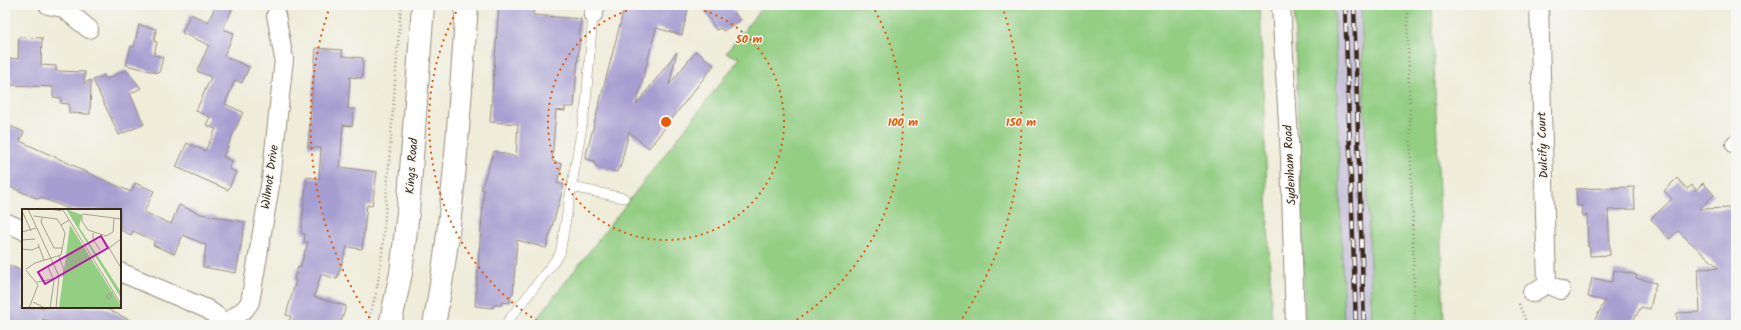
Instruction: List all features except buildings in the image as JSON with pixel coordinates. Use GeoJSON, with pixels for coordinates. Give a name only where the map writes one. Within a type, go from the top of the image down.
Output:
{"type":"FeatureCollection","features":[{"type":"Feature","properties":{"kind":"main road","name":"Kings Road"},"geometry":{"type":"LineString","coordinates":[[390,325],[402,273],[408,212],[423,5]]}},
{"type":"Feature","properties":{"kind":"main road"},"geometry":{"type":"LineString","coordinates":[[434,325],[443,274],[452,195],[467,5]]}},
{"type":"Feature","properties":{"kind":"street"},"geometry":{"type":"LineString","coordinates":[[48,5],[63,8],[89,29]]}},
{"type":"Feature","properties":{"kind":"street","name":"Sydenham Road"},"geometry":{"type":"LineString","coordinates":[[1281,5],[1290,157],[1296,325]]}},
{"type":"Feature","properties":{"kind":"street","name":"Dulcify Court"},"geometry":{"type":"LineString","coordinates":[[1539,5],[1540,292]]}},
{"type":"Feature","properties":{"kind":"street","name":"Wilmot Drive"},"geometry":{"type":"LineString","coordinates":[[224,324],[235,318],[250,302],[267,203],[284,59],[276,15]]}},
{"type":"Feature","properties":{"kind":"street"},"geometry":{"type":"LineString","coordinates":[[5,222],[22,230]]}},
{"type":"Feature","properties":{"kind":"street"},"geometry":{"type":"LineString","coordinates":[[121,272],[207,309],[217,316],[224,324]]}},
{"type":"Feature","properties":{"kind":"lane"},"geometry":{"type":"LineString","coordinates":[[505,325],[560,254],[586,103],[594,10]]}},
{"type":"Feature","properties":{"kind":"lane"},"geometry":{"type":"LineString","coordinates":[[572,187],[624,198]]}},
{"type":"Feature","properties":{"kind":"path"},"geometry":{"type":"LineString","coordinates":[[367,325],[377,290],[382,254],[401,5]]}},
{"type":"Feature","properties":{"kind":"path"},"geometry":{"type":"LineString","coordinates":[[1407,5],[1415,325]]}},
{"type":"Feature","properties":{"kind":"path"},"geometry":{"type":"LineString","coordinates":[[1529,325],[1521,311],[1540,292]]}},
{"type":"Feature","properties":{"kind":"shaded area"},"geometry":{"type":"Polygon","coordinates":[[[1334,5],[1361,5],[1372,325],[1344,325],[1334,5]]]}},
{"type":"Feature","properties":{"kind":"green space"},"geometry":{"type":"Polygon","coordinates":[[[764,5],[1260,5],[1272,325],[532,325],[740,58],[726,53],[764,5]]]}},
{"type":"Feature","properties":{"kind":"green space"},"geometry":{"type":"Polygon","coordinates":[[[1294,5],[1334,5],[1344,325],[1305,325],[1294,5]]]}},
{"type":"Feature","properties":{"kind":"green space"},"geometry":{"type":"Polygon","coordinates":[[[1361,5],[1432,5],[1444,325],[1372,325],[1361,5]]]}},
{"type":"Feature","properties":{"kind":"railway"},"geometry":{"type":"LineString","coordinates":[[1345,5],[1356,325]]}},
{"type":"Feature","properties":{"kind":"railway"},"geometry":{"type":"LineString","coordinates":[[1354,5],[1364,325]]}}]}
